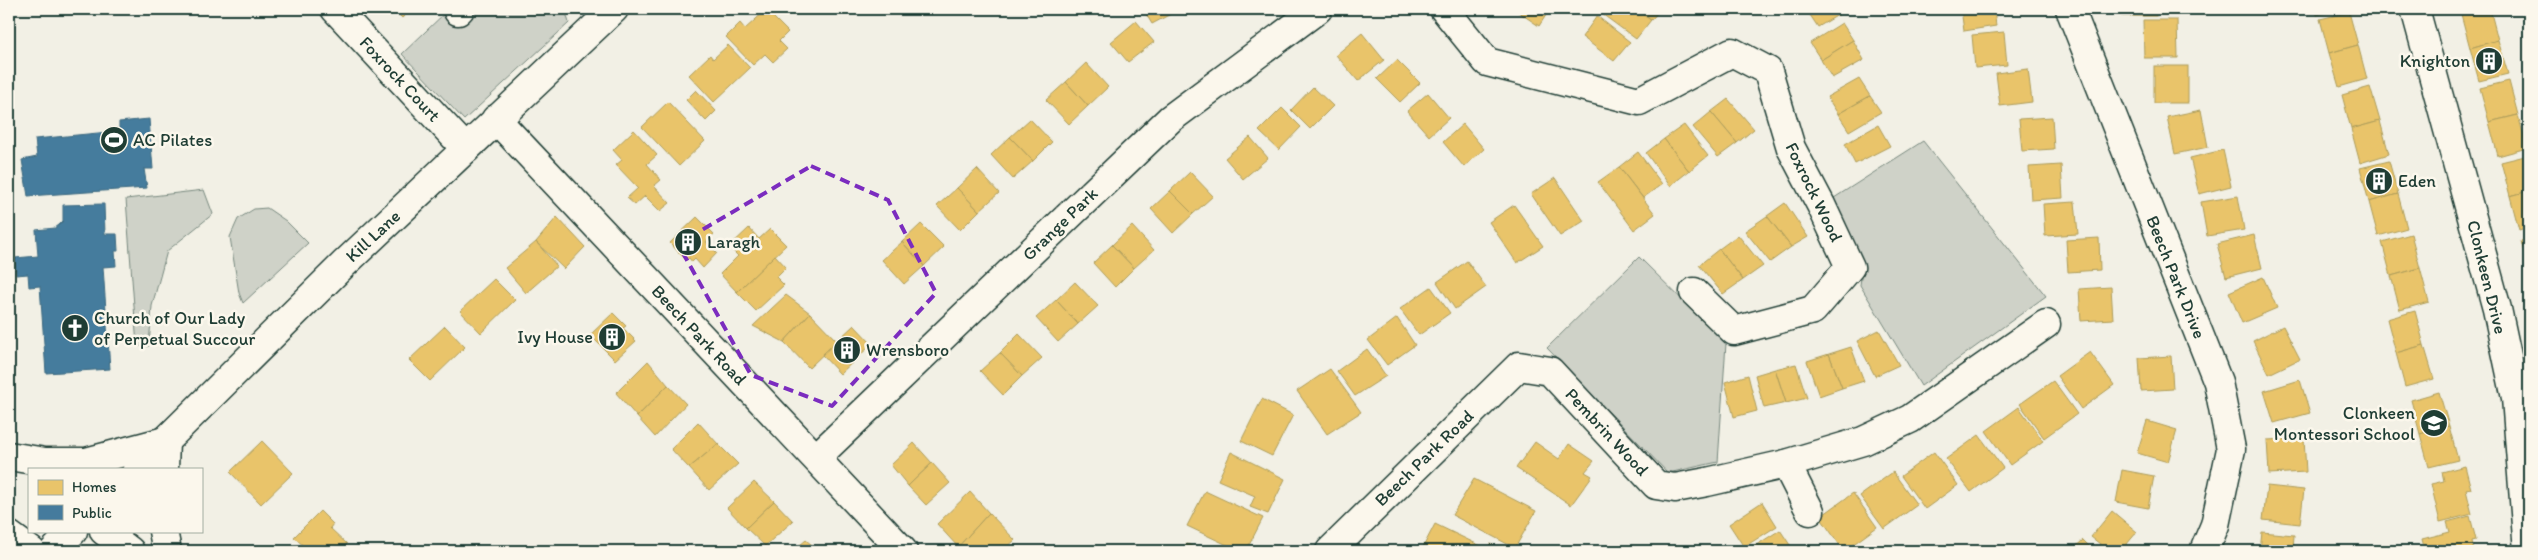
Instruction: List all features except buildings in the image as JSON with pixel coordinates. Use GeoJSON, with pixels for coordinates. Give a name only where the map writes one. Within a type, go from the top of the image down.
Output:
{"type":"FeatureCollection","features":[{"type":"Feature","properties":{"kind":"main road","name":"Foxrock Court"},"geometry":{"type":"LineString","coordinates":[[335,9],[466,149]]}},
{"type":"Feature","properties":{"kind":"main road","name":"Kill Lane"},"geometry":{"type":"LineString","coordinates":[[138,468],[344,264],[466,149],[496,118],[614,9]]}},
{"type":"Feature","properties":{"kind":"main road","name":"Grange Park"},"geometry":{"type":"LineString","coordinates":[[817,457],[1170,118],[1318,9]]}},
{"type":"Feature","properties":{"kind":"main road","name":"Foxrock Wood"},"geometry":{"type":"LineString","coordinates":[[1444,9],[1487,62],[1639,101],[1732,52],[1768,71],[1791,148],[1821,205],[1850,267],[1813,310],[1734,330],[1694,292]]}},
{"type":"Feature","properties":{"kind":"main road","name":"Beech Park Drive"},"geometry":{"type":"LineString","coordinates":[[2070,9],[2218,382],[2231,449],[2215,525],[2204,551]]}},
{"type":"Feature","properties":{"kind":"main road","name":"Clonkeen Drive"},"geometry":{"type":"LineString","coordinates":[[2415,9],[2496,309],[2516,398],[2528,551]]}},
{"type":"Feature","properties":{"kind":"main road","name":"Beech Park Road"},"geometry":{"type":"LineString","coordinates":[[496,118],[706,344],[817,457],[903,551]]}},
{"type":"Feature","properties":{"kind":"main road","name":"Pembrin Wood"},"geometry":{"type":"LineString","coordinates":[[1519,366],[1550,371],[1656,485],[1675,488],[1786,464],[1862,441],[1910,419],[2046,324]]}},
{"type":"Feature","properties":{"kind":"main road","name":"Beech Park Road"},"geometry":{"type":"LineString","coordinates":[[1330,551],[1519,366]]}},
{"type":"Feature","properties":{"kind":"main road"},"geometry":{"type":"LineString","coordinates":[[9,456],[45,462],[86,462],[165,441],[164,468]]}},
{"type":"Feature","properties":{"kind":"main road"},"geometry":{"type":"LineString","coordinates":[[9,464],[28,476]]}},
{"type":"Feature","properties":{"kind":"main road"},"geometry":{"type":"LineString","coordinates":[[1786,464],[1810,512]]}},
{"type":"Feature","properties":{"kind":"main road"},"geometry":{"type":"LineString","coordinates":[[54,551],[72,532]]}},
{"type":"Feature","properties":{"kind":"main road"},"geometry":{"type":"LineString","coordinates":[[105,532],[130,551]]}},
{"type":"Feature","properties":{"kind":"main road"},"geometry":{"type":"LineString","coordinates":[[163,532],[167,551]]}},
{"type":"Feature","properties":{"kind":"main road"},"geometry":{"type":"LineString","coordinates":[[9,535],[30,551]]}},
{"type":"Feature","properties":{"kind":"highlighted area"},"geometry":{"type":"Polygon","coordinates":[[[811,166],[888,200],[936,293],[832,406],[751,375],[678,244],[811,166]]]}},
{"type":"Feature","properties":{"kind":"shaded area"},"geometry":{"type":"Polygon","coordinates":[[[449,9],[565,9],[569,23],[464,120],[402,54],[449,9]]]}},
{"type":"Feature","properties":{"kind":"shaded area"},"geometry":{"type":"Polygon","coordinates":[[[1923,141],[2046,296],[1921,386],[1860,285],[1863,264],[1834,198],[1923,141]]]}},
{"type":"Feature","properties":{"kind":"shaded area"},"geometry":{"type":"Polygon","coordinates":[[[204,190],[213,214],[167,251],[152,306],[149,346],[137,346],[126,199],[204,190]]]}},
{"type":"Feature","properties":{"kind":"shaded area"},"geometry":{"type":"Polygon","coordinates":[[[267,208],[286,221],[308,243],[243,303],[239,293],[230,237],[238,219],[254,209],[267,208]]]}},
{"type":"Feature","properties":{"kind":"shaded area"},"geometry":{"type":"Polygon","coordinates":[[[1639,257],[1726,343],[1718,462],[1668,473],[1547,348],[1639,257]]]}},
{"type":"Feature","properties":{"kind":"place","name":"Knighton"},"geometry":{"type":"Point","coordinates":[2489,61]}},
{"type":"Feature","properties":{"kind":"place","name":"AC Pilates"},"geometry":{"type":"Point","coordinates":[114,140]}},
{"type":"Feature","properties":{"kind":"place","name":"Eden"},"geometry":{"type":"Point","coordinates":[2379,181]}},
{"type":"Feature","properties":{"kind":"place","name":"Laragh"},"geometry":{"type":"Point","coordinates":[688,242]}},
{"type":"Feature","properties":{"kind":"place","name":"Church of Our Lady of Perpetual Succour"},"geometry":{"type":"Point","coordinates":[75,328]}},
{"type":"Feature","properties":{"kind":"place","name":"Ivy House"},"geometry":{"type":"Point","coordinates":[612,337]}},
{"type":"Feature","properties":{"kind":"place","name":"Wrensboro"},"geometry":{"type":"Point","coordinates":[847,350]}},
{"type":"Feature","properties":{"kind":"place","name":"Clonkeen Montessori School"},"geometry":{"type":"Point","coordinates":[2434,423]}}]}
